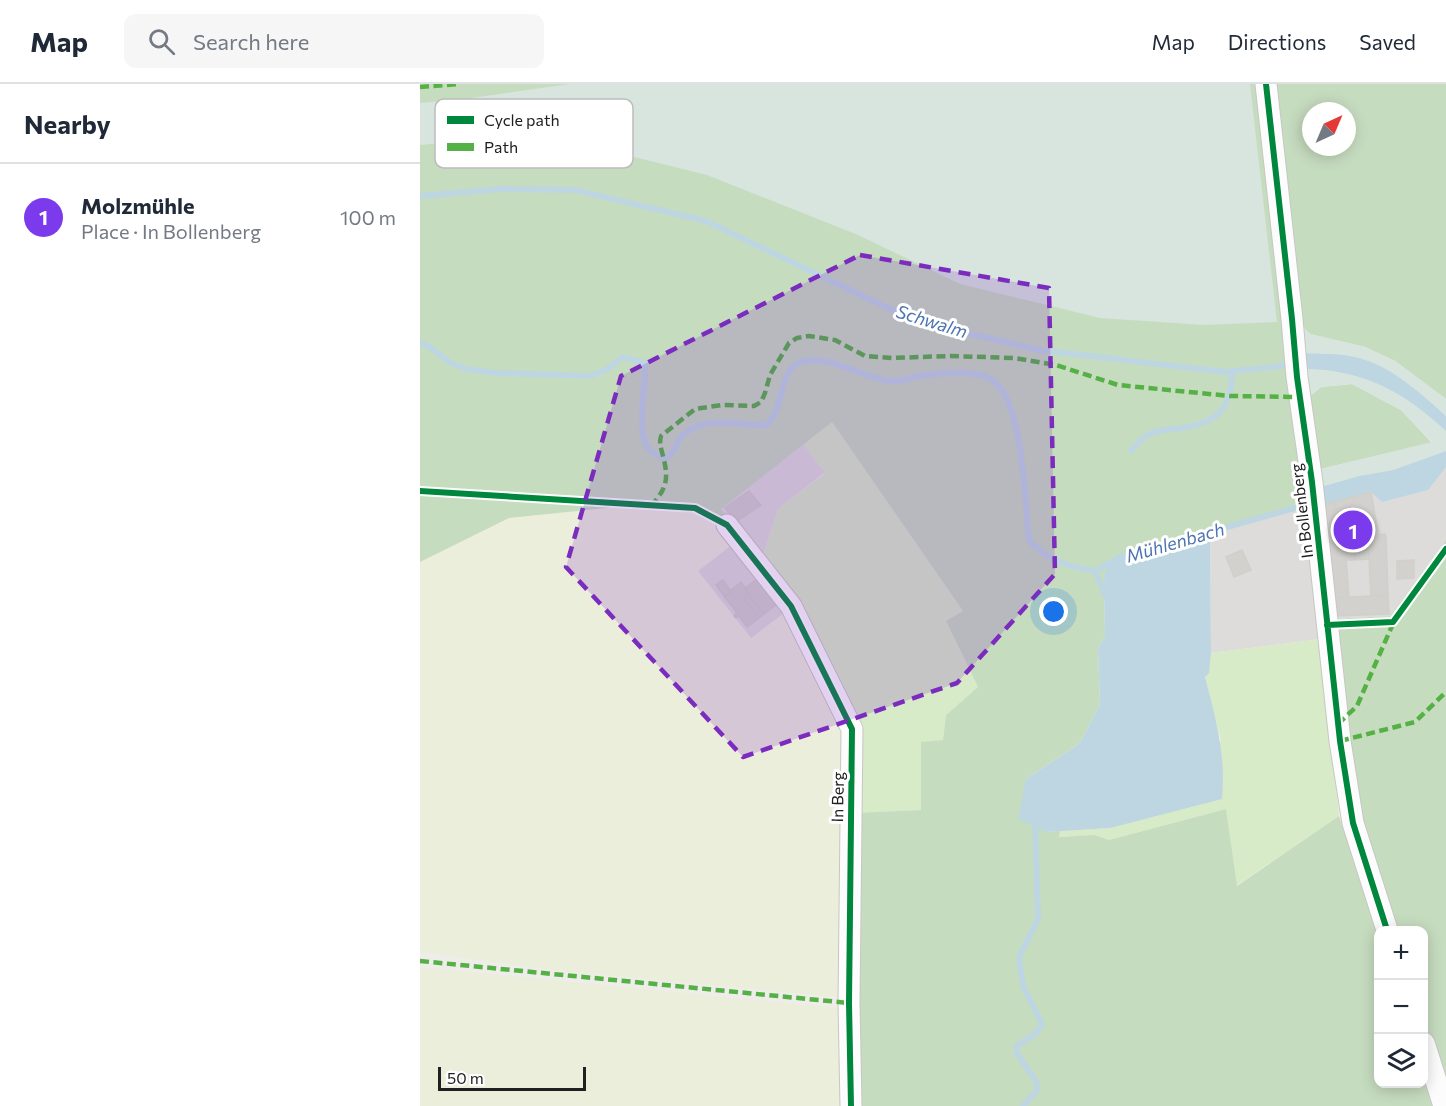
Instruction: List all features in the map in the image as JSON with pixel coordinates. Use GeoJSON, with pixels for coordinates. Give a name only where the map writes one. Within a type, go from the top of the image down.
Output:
{"type":"FeatureCollection","features":[{"type":"Feature","properties":{"kind":"street","name":"In Bollenberg"},"geometry":{"type":"LineString","coordinates":[[1266,84],[1297,377],[1312,482],[1340,741],[1353,823],[1386,926]]}},
{"type":"Feature","properties":{"kind":"street","name":"In Berg"},"geometry":{"type":"LineString","coordinates":[[727,525],[791,606],[852,729],[849,1003],[851,1106]]}},
{"type":"Feature","properties":{"kind":"street"},"geometry":{"type":"LineString","coordinates":[[1428,1056],[1444,1106]]}},
{"type":"Feature","properties":{"kind":"highlighted area"},"geometry":{"type":"Polygon","coordinates":[[[860,255],[1049,288],[1055,574],[957,683],[743,757],[566,567],[621,376],[860,255]]]}},
{"type":"Feature","properties":{"kind":"shaded area"},"geometry":{"type":"Polygon","coordinates":[[[569,84],[1250,84],[1277,322],[1204,325],[1100,318],[960,284],[858,235],[707,175],[633,157],[633,99],[465,99],[569,84]]]}},
{"type":"Feature","properties":{"kind":"shaded area"},"geometry":{"type":"Polygon","coordinates":[[[435,102],[435,144],[420,145],[420,103],[435,102]]]}},
{"type":"Feature","properties":{"kind":"shaded area"},"geometry":{"type":"Polygon","coordinates":[[[1301,325],[1310,334],[1365,347],[1395,361],[1446,399],[1446,416],[1406,382],[1372,362],[1346,355],[1304,353],[1301,325]]]}},
{"type":"Feature","properties":{"kind":"shaded area"},"geometry":{"type":"Polygon","coordinates":[[[1305,369],[1326,370],[1364,379],[1398,395],[1415,405],[1446,431],[1446,451],[1393,470],[1359,476],[1317,488],[1316,470],[1432,442],[1401,410],[1352,384],[1321,387],[1308,398],[1305,369]]]}},
{"type":"Feature","properties":{"kind":"shaded area"},"geometry":{"type":"Polygon","coordinates":[[[803,444],[825,472],[778,509],[761,561],[720,509],[803,444]]]}},
{"type":"Feature","properties":{"kind":"shaded area"},"geometry":{"type":"Polygon","coordinates":[[[1446,467],[1446,540],[1390,616],[1332,619],[1322,506],[1446,467]]]}},
{"type":"Feature","properties":{"kind":"shaded area"},"geometry":{"type":"Polygon","coordinates":[[[1304,497],[1320,639],[1211,653],[1210,536],[1298,506],[1297,503],[1304,497]]]}},
{"type":"Feature","properties":{"kind":"shaded area"},"geometry":{"type":"Polygon","coordinates":[[[734,543],[788,610],[751,639],[698,571],[734,543]]]}},
{"type":"Feature","properties":{"kind":"green space"},"geometry":{"type":"Polygon","coordinates":[[[420,84],[1257,84],[1304,497],[1297,503],[1298,506],[1210,536],[1124,555],[1104,576],[1105,635],[1098,649],[1100,704],[1080,743],[1026,779],[1046,832],[1060,831],[1059,837],[1095,835],[1109,840],[1226,809],[1237,886],[1339,816],[1375,926],[1374,1088],[1428,1088],[1428,1084],[1435,1106],[860,1106],[854,813],[921,810],[921,742],[943,740],[946,715],[978,687],[946,621],[963,611],[832,422],[721,509],[733,525],[705,510],[692,513],[651,506],[509,518],[420,562],[420,84]]]}},
{"type":"Feature","properties":{"kind":"green space"},"geometry":{"type":"Polygon","coordinates":[[[1273,84],[1446,84],[1446,399],[1395,361],[1365,347],[1310,334],[1301,325],[1273,84]]]}},
{"type":"Feature","properties":{"kind":"green space"},"geometry":{"type":"Polygon","coordinates":[[[1352,384],[1401,410],[1432,443],[1316,470],[1308,398],[1321,387],[1352,384]]]}},
{"type":"Feature","properties":{"kind":"green space"},"geometry":{"type":"Polygon","coordinates":[[[832,422],[963,611],[946,621],[978,687],[946,715],[943,740],[921,743],[921,810],[854,813],[857,728],[761,561],[778,509],[825,473],[803,444],[832,422]]]}},
{"type":"Feature","properties":{"kind":"green space"},"geometry":{"type":"Polygon","coordinates":[[[651,506],[692,513],[730,535],[734,543],[698,571],[751,638],[788,610],[845,730],[847,998],[542,969],[420,952],[420,562],[509,518],[651,506]]]}},
{"type":"Feature","properties":{"kind":"green space"},"geometry":{"type":"Polygon","coordinates":[[[1446,540],[1446,1088],[1428,1032],[1428,926],[1393,926],[1357,822],[1332,619],[1390,616],[1446,540]]]}},
{"type":"Feature","properties":{"kind":"green space"},"geometry":{"type":"Polygon","coordinates":[[[1320,639],[1339,816],[1236,886],[1226,809],[1109,840],[1095,835],[1059,837],[1060,831],[1110,828],[1221,741],[1205,677],[1209,672],[1211,653],[1320,639]]]}},
{"type":"Feature","properties":{"kind":"green space"},"geometry":{"type":"Polygon","coordinates":[[[420,967],[849,1009],[848,1106],[420,1106],[420,967]]]}},
{"type":"Feature","properties":{"kind":"water"},"geometry":{"type":"Polygon","coordinates":[[[1304,353],[1353,356],[1384,368],[1417,390],[1446,416],[1446,431],[1415,405],[1382,386],[1346,374],[1305,369],[1304,353]]]}},
{"type":"Feature","properties":{"kind":"water"},"geometry":{"type":"Polygon","coordinates":[[[1446,451],[1446,467],[1428,490],[1382,502],[1371,492],[1322,506],[1317,488],[1359,476],[1393,470],[1446,451]]]}},
{"type":"Feature","properties":{"kind":"water"},"geometry":{"type":"Polygon","coordinates":[[[1210,536],[1211,653],[1209,673],[1205,677],[1221,752],[1222,799],[1110,828],[1046,832],[1018,819],[1026,779],[1080,743],[1100,704],[1098,649],[1105,635],[1104,576],[1108,564],[1124,555],[1210,536]]]}},
{"type":"Feature","properties":{"kind":"building"},"geometry":{"type":"Polygon","coordinates":[[[749,491],[761,505],[736,522],[725,508],[749,491]]]}},
{"type":"Feature","properties":{"kind":"building"},"geometry":{"type":"Polygon","coordinates":[[[1371,492],[1375,515],[1340,520],[1334,502],[1371,492]]]}},
{"type":"Feature","properties":{"kind":"building"},"geometry":{"type":"Polygon","coordinates":[[[1334,502],[1341,524],[1327,526],[1322,506],[1334,502]]]}},
{"type":"Feature","properties":{"kind":"building"},"geometry":{"type":"Polygon","coordinates":[[[1375,515],[1379,535],[1385,534],[1386,537],[1330,543],[1326,526],[1341,524],[1340,520],[1375,515]]]}},
{"type":"Feature","properties":{"kind":"building"},"geometry":{"type":"Polygon","coordinates":[[[1386,537],[1388,595],[1371,596],[1368,539],[1386,537]]]}},
{"type":"Feature","properties":{"kind":"building"},"geometry":{"type":"Polygon","coordinates":[[[1368,539],[1369,559],[1355,560],[1356,540],[1368,539]]]}},
{"type":"Feature","properties":{"kind":"building"},"geometry":{"type":"Polygon","coordinates":[[[1356,540],[1355,560],[1346,560],[1349,597],[1334,598],[1330,543],[1356,540]]]}},
{"type":"Feature","properties":{"kind":"building"},"geometry":{"type":"Polygon","coordinates":[[[1242,550],[1251,570],[1234,577],[1226,557],[1242,550]]]}},
{"type":"Feature","properties":{"kind":"building"},"geometry":{"type":"Polygon","coordinates":[[[1414,560],[1414,578],[1397,579],[1397,561],[1414,560]]]}},
{"type":"Feature","properties":{"kind":"building"},"geometry":{"type":"Polygon","coordinates":[[[761,576],[781,601],[764,614],[744,589],[761,576]]]}},
{"type":"Feature","properties":{"kind":"building"},"geometry":{"type":"Polygon","coordinates":[[[723,580],[731,592],[724,596],[716,585],[723,580]]]}},
{"type":"Feature","properties":{"kind":"building"},"geometry":{"type":"Polygon","coordinates":[[[741,582],[748,593],[743,597],[759,618],[747,627],[739,616],[736,618],[734,616],[737,613],[724,596],[741,582]]]}},
{"type":"Feature","properties":{"kind":"building"},"geometry":{"type":"Polygon","coordinates":[[[748,593],[764,614],[759,618],[743,597],[748,593]]]}},
{"type":"Feature","properties":{"kind":"building"},"geometry":{"type":"Polygon","coordinates":[[[1388,595],[1389,614],[1335,616],[1334,598],[1388,595]]]}},
{"type":"Feature","properties":{"kind":"waterway","name":"Schwalm"},"geometry":{"type":"LineString","coordinates":[[420,196],[502,189],[575,190],[706,221],[888,308],[967,333],[1039,350],[1225,372],[1291,365]]}},
{"type":"Feature","properties":{"kind":"waterway"},"geometry":{"type":"LineString","coordinates":[[420,343],[427,345],[449,362],[466,369],[497,373],[591,376],[609,368],[622,357],[645,363],[642,419],[644,440],[650,450],[664,459],[671,454],[684,434],[703,424],[724,422],[766,425],[776,410],[784,382],[792,367],[810,360],[833,363],[869,376],[892,381],[950,373],[985,376],[998,385],[1013,415],[1024,481],[1029,540],[1043,553],[1059,562],[1095,571]]}},
{"type":"Feature","properties":{"kind":"waterway"},"geometry":{"type":"LineString","coordinates":[[1131,451],[1151,433],[1200,424],[1218,414],[1229,397],[1232,371]]}},
{"type":"Feature","properties":{"kind":"waterway","name":"Mühlenbach"},"geometry":{"type":"LineString","coordinates":[[1107,599],[1095,571],[1120,557],[1302,506]]}},
{"type":"Feature","properties":{"kind":"waterway","name":"Mühlenbach"},"geometry":{"type":"LineString","coordinates":[[1023,1106],[1036,1092],[1037,1083],[1016,1052],[1017,1046],[1035,1034],[1042,1024],[1023,986],[1019,957],[1038,919],[1035,820]]}},
{"type":"Feature","properties":{"kind":"marked path"},"geometry":{"type":"LineString","coordinates":[[420,87],[459,84]]}},
{"type":"Feature","properties":{"kind":"marked path"},"geometry":{"type":"LineString","coordinates":[[651,506],[660,494],[666,477],[660,446],[661,436],[695,409],[722,405],[754,406],[761,402],[770,375],[789,343],[797,338],[809,336],[835,340],[865,356],[1014,358],[1056,365],[1118,385],[1230,396],[1300,397]]}},
{"type":"Feature","properties":{"kind":"marked path"},"geometry":{"type":"LineString","coordinates":[[1338,724],[1357,706],[1395,619]]}},
{"type":"Feature","properties":{"kind":"marked path"},"geometry":{"type":"LineString","coordinates":[[1340,741],[1415,722],[1446,692]]}},
{"type":"Feature","properties":{"kind":"marked path"},"geometry":{"type":"LineString","coordinates":[[420,961],[849,1003]]}},
{"type":"Feature","properties":{"kind":"cycle path"},"geometry":{"type":"LineString","coordinates":[[1266,84],[1297,377],[1312,482],[1340,741],[1353,823],[1386,926]]}},
{"type":"Feature","properties":{"kind":"cycle path"},"geometry":{"type":"LineString","coordinates":[[420,491],[695,508],[727,525],[791,606],[852,729],[849,1003],[851,1106]]}},
{"type":"Feature","properties":{"kind":"cycle path"},"geometry":{"type":"LineString","coordinates":[[1327,625],[1393,622],[1446,549]]}},
{"type":"Feature","properties":{"kind":"place","name":"Molzmühle"},"geometry":{"type":"Point","coordinates":[1353,530]}}]}
